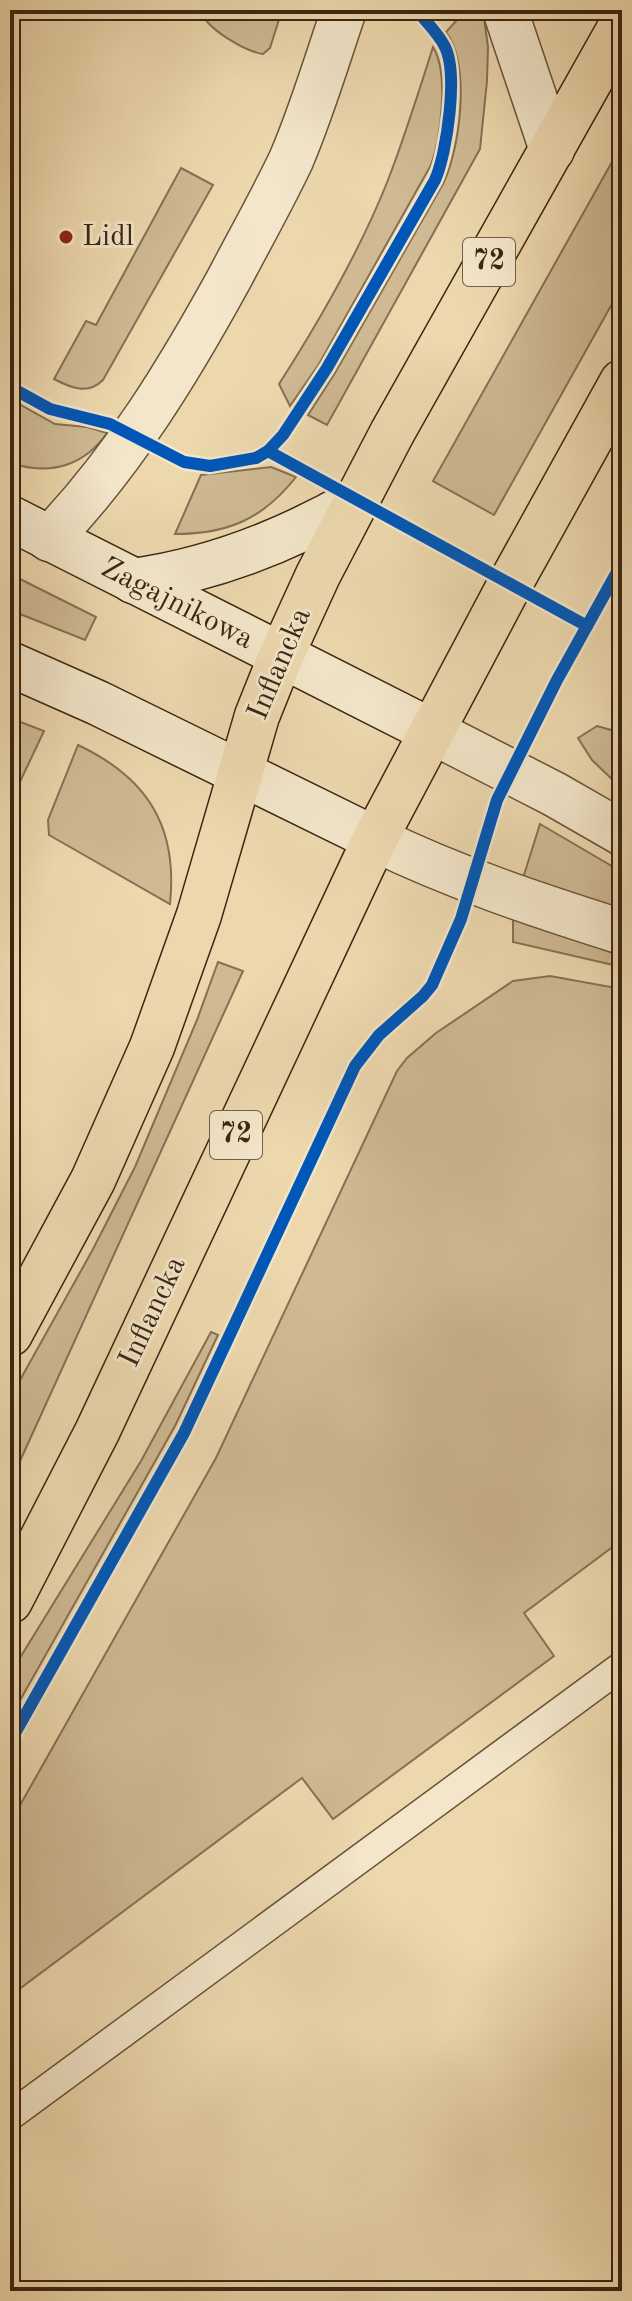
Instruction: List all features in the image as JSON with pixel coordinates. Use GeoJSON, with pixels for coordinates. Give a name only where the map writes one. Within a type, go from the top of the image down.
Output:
{"type":"FeatureCollection","features":[{"type":"Feature","properties":{"kind":"main road","name":"Inflancka"},"geometry":{"type":"LineString","coordinates":[[10,1334],[93,1180],[152,1047],[199,915],[239,772],[281,656],[357,500],[622,24]]}},
{"type":"Feature","properties":{"kind":"main road","name":"Inflancka"},"geometry":{"type":"LineString","coordinates":[[10,1601],[54,1521],[97,1432],[375,839],[622,382]]}},
{"type":"Feature","properties":{"kind":"street"},"geometry":{"type":"LineString","coordinates":[[49,539],[86,501],[129,446],[201,329],[291,158],[344,10]]}},
{"type":"Feature","properties":{"kind":"street"},"geometry":{"type":"LineString","coordinates":[[505,10],[552,150]]}},
{"type":"Feature","properties":{"kind":"street"},"geometry":{"type":"LineString","coordinates":[[133,581],[199,568],[250,551],[301,530],[357,500]]}},
{"type":"Feature","properties":{"kind":"street","name":"Zagajnikowa"},"geometry":{"type":"LineString","coordinates":[[10,518],[521,776],[622,833]]}},
{"type":"Feature","properties":{"kind":"street"},"geometry":{"type":"LineString","coordinates":[[10,664],[471,882],[622,932]]}},
{"type":"Feature","properties":{"kind":"lane"},"geometry":{"type":"LineString","coordinates":[[10,2116],[622,1666]]}},
{"type":"Feature","properties":{"kind":"shaded area"},"geometry":{"type":"Polygon","coordinates":[[[201,10],[282,10],[270,48],[263,54],[226,38],[209,24],[201,10]]]}},
{"type":"Feature","properties":{"kind":"shaded area"},"geometry":{"type":"Polygon","coordinates":[[[466,10],[483,10],[488,47],[480,149],[327,425],[308,415],[335,373],[449,169],[458,129],[461,86],[454,47],[446,32],[466,10]]]}},
{"type":"Feature","properties":{"kind":"shaded area"},"geometry":{"type":"Polygon","coordinates":[[[433,47],[441,72],[442,105],[431,165],[319,364],[290,406],[279,384],[338,285],[377,207],[433,47]]]}},
{"type":"Feature","properties":{"kind":"shaded area"},"geometry":{"type":"Polygon","coordinates":[[[622,144],[622,286],[494,515],[433,481],[622,144]]]}},
{"type":"Feature","properties":{"kind":"shaded area"},"geometry":{"type":"Polygon","coordinates":[[[181,168],[213,185],[103,380],[85,389],[54,379],[86,321],[96,325],[181,168]]]}},
{"type":"Feature","properties":{"kind":"shaded area"},"geometry":{"type":"Polygon","coordinates":[[[10,399],[55,424],[87,427],[107,433],[88,453],[66,465],[41,468],[14,464],[10,462],[10,399]]]}},
{"type":"Feature","properties":{"kind":"shaded area"},"geometry":{"type":"Polygon","coordinates":[[[271,467],[296,477],[271,504],[228,527],[175,534],[201,475],[271,467]]]}},
{"type":"Feature","properties":{"kind":"shaded area"},"geometry":{"type":"Polygon","coordinates":[[[10,574],[96,617],[85,640],[10,610],[10,574]]]}},
{"type":"Feature","properties":{"kind":"shaded area"},"geometry":{"type":"Polygon","coordinates":[[[10,718],[44,731],[10,803],[10,718]]]}},
{"type":"Feature","properties":{"kind":"shaded area"},"geometry":{"type":"Polygon","coordinates":[[[597,726],[611,730],[622,741],[622,789],[592,760],[578,738],[597,726]]]}},
{"type":"Feature","properties":{"kind":"shaded area"},"geometry":{"type":"Polygon","coordinates":[[[78,745],[123,773],[153,808],[169,851],[170,904],[49,835],[48,820],[78,745]]]}},
{"type":"Feature","properties":{"kind":"shaded area"},"geometry":{"type":"Polygon","coordinates":[[[540,824],[622,872],[622,911],[523,878],[540,824]]]}},
{"type":"Feature","properties":{"kind":"shaded area"},"geometry":{"type":"Polygon","coordinates":[[[513,918],[622,954],[622,967],[513,942],[513,918]]]}},
{"type":"Feature","properties":{"kind":"shaded area"},"geometry":{"type":"Polygon","coordinates":[[[218,962],[243,971],[10,1483],[10,1398],[135,1167],[218,962]]]}},
{"type":"Feature","properties":{"kind":"shaded area"},"geometry":{"type":"Polygon","coordinates":[[[550,976],[622,989],[622,1540],[524,1613],[554,1656],[333,1819],[302,1778],[10,1996],[10,1823],[216,1458],[397,1071],[436,1033],[513,981],[550,976]]]}},
{"type":"Feature","properties":{"kind":"shaded area"},"geometry":{"type":"Polygon","coordinates":[[[211,1332],[218,1335],[175,1426],[10,1718],[10,1674],[141,1461],[211,1332]]]}},
{"type":"Feature","properties":{"kind":"cycle path"},"geometry":{"type":"LineString","coordinates":[[10,387],[50,409],[110,424],[184,462],[210,466],[256,458],[268,451],[283,435],[327,368],[435,180],[450,112],[451,73],[444,45],[417,10]]}},
{"type":"Feature","properties":{"kind":"cycle path"},"geometry":{"type":"LineString","coordinates":[[268,451],[587,626]]}},
{"type":"Feature","properties":{"kind":"cycle path"},"geometry":{"type":"LineString","coordinates":[[10,1742],[184,1433],[355,1066],[379,1035],[432,985],[461,919],[497,800],[557,680],[622,563]]}},
{"type":"Feature","properties":{"kind":"place","name":"Lidl"},"geometry":{"type":"Point","coordinates":[66,237]}}]}
